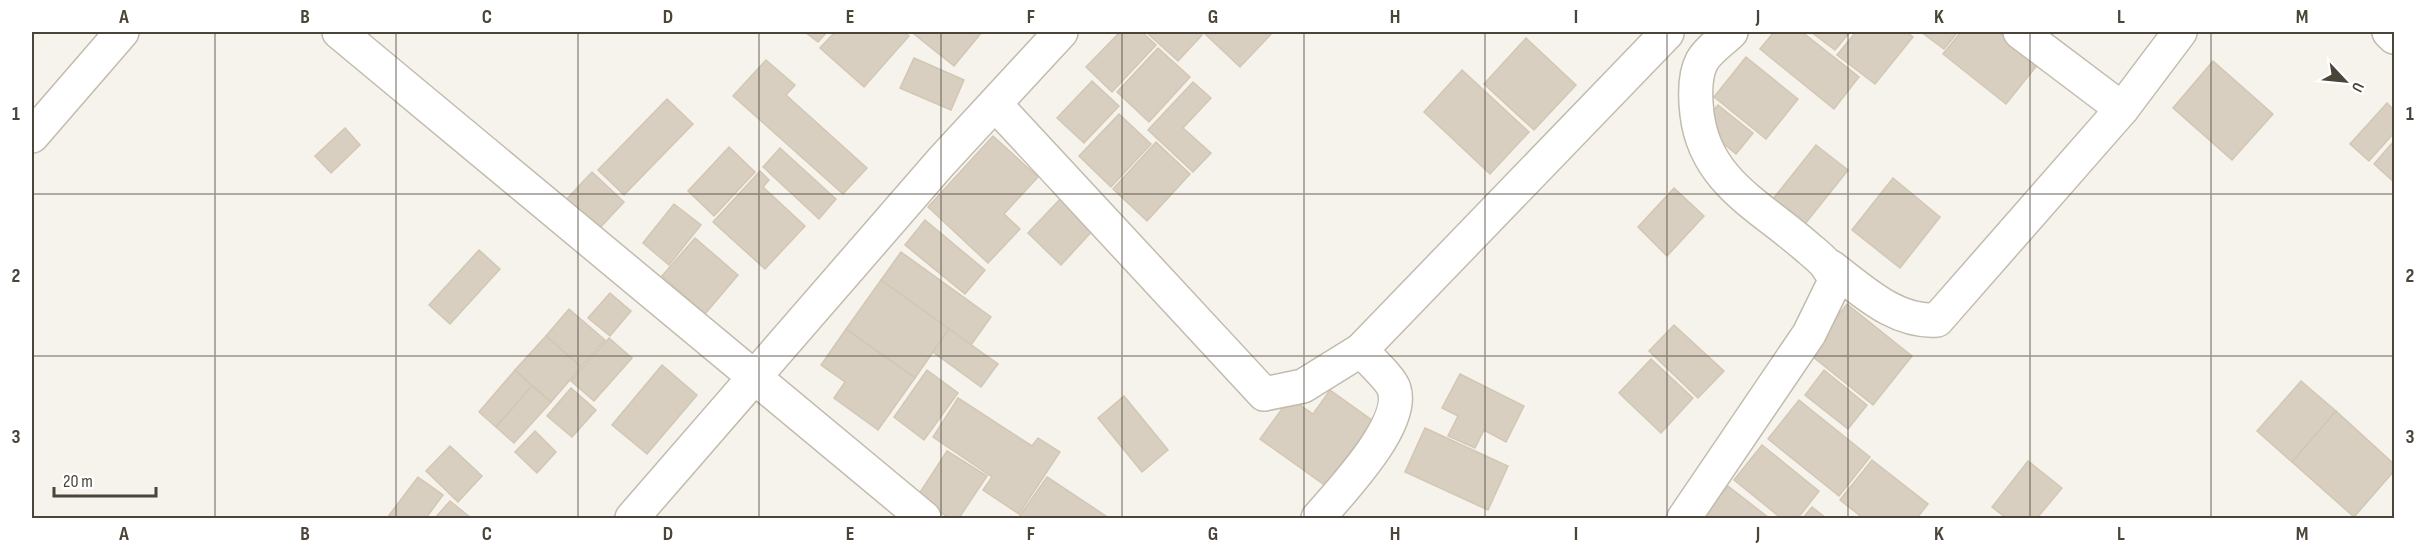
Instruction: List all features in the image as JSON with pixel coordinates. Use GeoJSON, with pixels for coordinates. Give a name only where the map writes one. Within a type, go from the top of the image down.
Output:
{"type":"FeatureCollection","features":[{"type":"Feature","properties":{"kind":"street"},"geometry":{"type":"LineString","coordinates":[[32,136],[122,32]]}},
{"type":"Feature","properties":{"kind":"street"},"geometry":{"type":"LineString","coordinates":[[339,32],[924,519]]}},
{"type":"Feature","properties":{"kind":"street"},"geometry":{"type":"LineString","coordinates":[[632,519],[941,162],[1061,32]]}},
{"type":"Feature","properties":{"kind":"street"},"geometry":{"type":"LineString","coordinates":[[995,104],[1264,394],[1303,386],[1361,350],[1666,32],[1702,60]]}},
{"type":"Feature","properties":{"kind":"street"},"geometry":{"type":"LineString","coordinates":[[1731,32],[1702,60],[1694,93],[1698,126],[1706,150],[1717,170],[1743,197],[1891,311],[1926,321],[1937,320],[2122,109],[2180,32]]}},
{"type":"Feature","properties":{"kind":"street"},"geometry":{"type":"LineString","coordinates":[[2020,32],[2122,109]]}},
{"type":"Feature","properties":{"kind":"street"},"geometry":{"type":"LineString","coordinates":[[2389,32],[2394,36]]}},
{"type":"Feature","properties":{"kind":"street"},"geometry":{"type":"LineString","coordinates":[[1684,519],[1809,334],[1835,281],[1831,267]]}},
{"type":"Feature","properties":{"kind":"street"},"geometry":{"type":"LineString","coordinates":[[1318,519],[1383,438],[1396,406],[1394,388],[1361,350]]}},
{"type":"Feature","properties":{"kind":"building"},"geometry":{"type":"Polygon","coordinates":[[[805,32],[827,32],[818,42],[805,32]]]}},
{"type":"Feature","properties":{"kind":"building"},"geometry":{"type":"Polygon","coordinates":[[[835,32],[879,32],[882,34],[884,32],[903,32],[909,36],[864,87],[820,48],[835,32]]]}},
{"type":"Feature","properties":{"kind":"building"},"geometry":{"type":"Polygon","coordinates":[[[916,32],[982,32],[954,66],[914,34],[916,32]]]}},
{"type":"Feature","properties":{"kind":"building"},"geometry":{"type":"Polygon","coordinates":[[[1120,32],[1142,32],[1156,45],[1112,92],[1086,67],[1120,32]]]}},
{"type":"Feature","properties":{"kind":"building"},"geometry":{"type":"Polygon","coordinates":[[[1146,32],[1198,32],[1202,35],[1178,61],[1146,32]]]}},
{"type":"Feature","properties":{"kind":"building"},"geometry":{"type":"Polygon","coordinates":[[[1203,32],[1273,32],[1240,67],[1203,32]]]}},
{"type":"Feature","properties":{"kind":"building"},"geometry":{"type":"Polygon","coordinates":[[[1774,32],[1802,32],[1859,77],[1834,109],[1760,49],[1774,32]]]}},
{"type":"Feature","properties":{"kind":"building"},"geometry":{"type":"Polygon","coordinates":[[[1811,32],[1850,32],[1835,50],[1811,32]]]}},
{"type":"Feature","properties":{"kind":"building"},"geometry":{"type":"Polygon","coordinates":[[[1856,32],[1906,32],[1913,37],[1875,84],[1837,55],[1856,32]]]}},
{"type":"Feature","properties":{"kind":"building"},"geometry":{"type":"Polygon","coordinates":[[[1921,32],[1958,32],[1944,49],[1921,32]]]}},
{"type":"Feature","properties":{"kind":"building"},"geometry":{"type":"Polygon","coordinates":[[[1961,32],[1998,32],[2038,64],[2006,104],[1943,54],[1961,32]]]}},
{"type":"Feature","properties":{"kind":"building"},"geometry":{"type":"Polygon","coordinates":[[[1526,38],[1576,85],[1534,130],[1484,84],[1526,38]]]}},
{"type":"Feature","properties":{"kind":"building"},"geometry":{"type":"Polygon","coordinates":[[[1158,48],[1190,77],[1149,122],[1117,92],[1158,48]]]}},
{"type":"Feature","properties":{"kind":"building"},"geometry":{"type":"Polygon","coordinates":[[[1746,57],[1798,99],[1766,139],[1714,97],[1746,57]]]}},
{"type":"Feature","properties":{"kind":"building"},"geometry":{"type":"Polygon","coordinates":[[[914,58],[964,80],[951,110],[900,88],[914,58]]]}},
{"type":"Feature","properties":{"kind":"building"},"geometry":{"type":"Polygon","coordinates":[[[766,60],[795,85],[786,95],[867,168],[843,194],[733,96],[766,60]]]}},
{"type":"Feature","properties":{"kind":"building"},"geometry":{"type":"Polygon","coordinates":[[[2213,61],[2273,114],[2232,160],[2173,108],[2213,61]]]}},
{"type":"Feature","properties":{"kind":"building"},"geometry":{"type":"Polygon","coordinates":[[[1462,70],[1529,132],[1490,174],[1424,112],[1462,70]]]}},
{"type":"Feature","properties":{"kind":"building"},"geometry":{"type":"Polygon","coordinates":[[[1092,81],[1119,106],[1084,143],[1057,118],[1092,81]]]}},
{"type":"Feature","properties":{"kind":"building"},"geometry":{"type":"Polygon","coordinates":[[[1193,82],[1211,98],[1183,128],[1211,153],[1193,172],[1148,130],[1193,82]]]}},
{"type":"Feature","properties":{"kind":"building"},"geometry":{"type":"Polygon","coordinates":[[[667,99],[693,124],[624,195],[598,170],[667,99]]]}},
{"type":"Feature","properties":{"kind":"building"},"geometry":{"type":"Polygon","coordinates":[[[2387,103],[2394,110],[2394,133],[2369,161],[2350,144],[2387,103]]]}},
{"type":"Feature","properties":{"kind":"building"},"geometry":{"type":"Polygon","coordinates":[[[1718,105],[1753,133],[1736,154],[1701,125],[1718,105]]]}},
{"type":"Feature","properties":{"kind":"building"},"geometry":{"type":"Polygon","coordinates":[[[1119,114],[1151,144],[1111,187],[1079,156],[1119,114]]]}},
{"type":"Feature","properties":{"kind":"building"},"geometry":{"type":"Polygon","coordinates":[[[345,128],[360,145],[331,173],[315,156],[345,128]]]}},
{"type":"Feature","properties":{"kind":"building"},"geometry":{"type":"Polygon","coordinates":[[[993,136],[1038,177],[1004,214],[1020,229],[988,263],[928,207],[993,136]]]}},
{"type":"Feature","properties":{"kind":"building"},"geometry":{"type":"Polygon","coordinates":[[[2394,141],[2394,182],[2374,164],[2394,141]]]}},
{"type":"Feature","properties":{"kind":"building"},"geometry":{"type":"Polygon","coordinates":[[[1156,142],[1190,174],[1147,221],[1113,189],[1156,142]]]}},
{"type":"Feature","properties":{"kind":"building"},"geometry":{"type":"Polygon","coordinates":[[[1816,145],[1848,170],[1805,224],[1773,199],[1816,145]]]}},
{"type":"Feature","properties":{"kind":"building"},"geometry":{"type":"Polygon","coordinates":[[[729,147],[755,172],[714,216],[688,191],[729,147]]]}},
{"type":"Feature","properties":{"kind":"building"},"geometry":{"type":"Polygon","coordinates":[[[780,148],[836,199],[819,219],[763,167],[780,148]]]}},
{"type":"Feature","properties":{"kind":"building"},"geometry":{"type":"Polygon","coordinates":[[[760,171],[769,180],[763,187],[805,226],[765,269],[713,222],[760,171]]]}},
{"type":"Feature","properties":{"kind":"building"},"geometry":{"type":"Polygon","coordinates":[[[592,172],[624,202],[596,232],[564,202],[592,172]]]}},
{"type":"Feature","properties":{"kind":"building"},"geometry":{"type":"Polygon","coordinates":[[[1893,178],[1940,217],[1900,268],[1852,230],[1893,178]]]}},
{"type":"Feature","properties":{"kind":"building"},"geometry":{"type":"Polygon","coordinates":[[[1674,188],[1704,216],[1667,256],[1638,227],[1674,188]]]}},
{"type":"Feature","properties":{"kind":"building"},"geometry":{"type":"Polygon","coordinates":[[[1062,197],[1095,228],[1061,265],[1028,233],[1062,197]]]}},
{"type":"Feature","properties":{"kind":"building"},"geometry":{"type":"Polygon","coordinates":[[[674,204],[701,225],[669,265],[643,243],[674,204]]]}},
{"type":"Feature","properties":{"kind":"building"},"geometry":{"type":"Polygon","coordinates":[[[925,220],[985,270],[965,294],[905,245],[925,220]]]}},
{"type":"Feature","properties":{"kind":"building"},"geometry":{"type":"Polygon","coordinates":[[[695,238],[738,275],[705,314],[662,276],[695,238]]]}},
{"type":"Feature","properties":{"kind":"building"},"geometry":{"type":"Polygon","coordinates":[[[479,250],[500,269],[450,324],[429,305],[479,250]]]}},
{"type":"Feature","properties":{"kind":"building"},"geometry":{"type":"Polygon","coordinates":[[[901,252],[991,317],[971,345],[881,280],[901,252]]]}},
{"type":"Feature","properties":{"kind":"building"},"geometry":{"type":"Polygon","coordinates":[[[881,280],[949,329],[915,378],[846,329],[881,280]]]}},
{"type":"Feature","properties":{"kind":"building"},"geometry":{"type":"Polygon","coordinates":[[[610,293],[631,311],[610,336],[588,318],[610,293]]]}},
{"type":"Feature","properties":{"kind":"building"},"geometry":{"type":"Polygon","coordinates":[[[1847,304],[1912,356],[1873,405],[1808,353],[1847,304]]]}},
{"type":"Feature","properties":{"kind":"building"},"geometry":{"type":"Polygon","coordinates":[[[569,309],[605,340],[581,367],[546,336],[569,309]]]}},
{"type":"Feature","properties":{"kind":"building"},"geometry":{"type":"Polygon","coordinates":[[[1674,325],[1724,371],[1698,398],[1649,351],[1674,325]]]}},
{"type":"Feature","properties":{"kind":"building"},"geometry":{"type":"Polygon","coordinates":[[[846,329],[915,378],[878,430],[834,398],[845,382],[821,365],[846,329]]]}},
{"type":"Feature","properties":{"kind":"building"},"geometry":{"type":"Polygon","coordinates":[[[949,329],[998,364],[981,387],[933,352],[949,329]]]}},
{"type":"Feature","properties":{"kind":"building"},"geometry":{"type":"Polygon","coordinates":[[[546,336],[581,367],[551,402],[515,370],[546,336]]]}},
{"type":"Feature","properties":{"kind":"building"},"geometry":{"type":"Polygon","coordinates":[[[609,338],[632,358],[594,401],[571,381],[609,338]]]}},
{"type":"Feature","properties":{"kind":"building"},"geometry":{"type":"Polygon","coordinates":[[[1651,359],[1693,398],[1661,433],[1619,393],[1651,359]]]}},
{"type":"Feature","properties":{"kind":"building"},"geometry":{"type":"Polygon","coordinates":[[[662,365],[697,395],[647,454],[612,425],[662,365]]]}},
{"type":"Feature","properties":{"kind":"building"},"geometry":{"type":"Polygon","coordinates":[[[515,370],[532,386],[496,427],[479,412],[515,370]]]}},
{"type":"Feature","properties":{"kind":"building"},"geometry":{"type":"Polygon","coordinates":[[[927,370],[958,393],[924,440],[894,417],[927,370]]]}},
{"type":"Feature","properties":{"kind":"building"},"geometry":{"type":"Polygon","coordinates":[[[1824,370],[1867,405],[1848,429],[1805,395],[1824,370]]]}},
{"type":"Feature","properties":{"kind":"building"},"geometry":{"type":"Polygon","coordinates":[[[1460,374],[1524,406],[1506,442],[1484,430],[1475,448],[1448,436],[1458,416],[1442,408],[1460,374]]]}},
{"type":"Feature","properties":{"kind":"building"},"geometry":{"type":"Polygon","coordinates":[[[2301,381],[2336,411],[2292,462],[2257,431],[2301,381]]]}},
{"type":"Feature","properties":{"kind":"building"},"geometry":{"type":"Polygon","coordinates":[[[532,386],[551,402],[514,443],[496,427],[532,386]]]}},
{"type":"Feature","properties":{"kind":"building"},"geometry":{"type":"Polygon","coordinates":[[[571,388],[596,410],[572,437],[547,416],[571,388]]]}},
{"type":"Feature","properties":{"kind":"building"},"geometry":{"type":"Polygon","coordinates":[[[1330,390],[1383,428],[1337,494],[1260,439],[1290,398],[1313,414],[1330,390]]]}},
{"type":"Feature","properties":{"kind":"building"},"geometry":{"type":"Polygon","coordinates":[[[1124,396],[1168,450],[1142,472],[1098,418],[1124,396]]]}},
{"type":"Feature","properties":{"kind":"building"},"geometry":{"type":"Polygon","coordinates":[[[958,398],[1032,446],[1038,438],[1060,452],[1019,514],[983,490],[992,477],[933,437],[958,398]]]}},
{"type":"Feature","properties":{"kind":"building"},"geometry":{"type":"Polygon","coordinates":[[[1799,400],[1870,457],[1839,496],[1768,439],[1799,400]]]}},
{"type":"Feature","properties":{"kind":"building"},"geometry":{"type":"Polygon","coordinates":[[[2336,411],[2394,464],[2394,471],[2354,517],[2292,462],[2336,411]]]}},
{"type":"Feature","properties":{"kind":"building"},"geometry":{"type":"Polygon","coordinates":[[[1425,428],[1508,466],[1488,510],[1405,472],[1425,428]]]}},
{"type":"Feature","properties":{"kind":"building"},"geometry":{"type":"Polygon","coordinates":[[[535,431],[556,452],[537,473],[515,452],[535,431]]]}},
{"type":"Feature","properties":{"kind":"building"},"geometry":{"type":"Polygon","coordinates":[[[1762,445],[1819,491],[1798,518],[1781,518],[1734,480],[1762,445]]]}},
{"type":"Feature","properties":{"kind":"building"},"geometry":{"type":"Polygon","coordinates":[[[450,446],[482,476],[458,502],[426,471],[450,446]]]}},
{"type":"Feature","properties":{"kind":"building"},"geometry":{"type":"Polygon","coordinates":[[[947,451],[987,476],[959,518],[949,518],[917,497],[947,451]]]}},
{"type":"Feature","properties":{"kind":"building"},"geometry":{"type":"Polygon","coordinates":[[[1872,460],[1928,504],[1917,518],[1863,518],[1840,500],[1872,460]]]}},
{"type":"Feature","properties":{"kind":"building"},"geometry":{"type":"Polygon","coordinates":[[[2028,461],[2062,488],[2037,518],[2006,518],[1992,507],[2028,461]]]}},
{"type":"Feature","properties":{"kind":"building"},"geometry":{"type":"Polygon","coordinates":[[[418,477],[443,495],[426,518],[387,518],[418,477]]]}},
{"type":"Feature","properties":{"kind":"building"},"geometry":{"type":"Polygon","coordinates":[[[1047,477],[1106,516],[1104,518],[1019,517],[1047,477]]]}},
{"type":"Feature","properties":{"kind":"building"},"geometry":{"type":"Polygon","coordinates":[[[1728,486],[1769,518],[1702,518],[1728,486]]]}},
{"type":"Feature","properties":{"kind":"building"},"geometry":{"type":"Polygon","coordinates":[[[450,501],[471,518],[435,518],[450,501]]]}},
{"type":"Feature","properties":{"kind":"building"},"geometry":{"type":"Polygon","coordinates":[[[1812,507],[1826,518],[1803,518],[1812,507]]]}}]}
